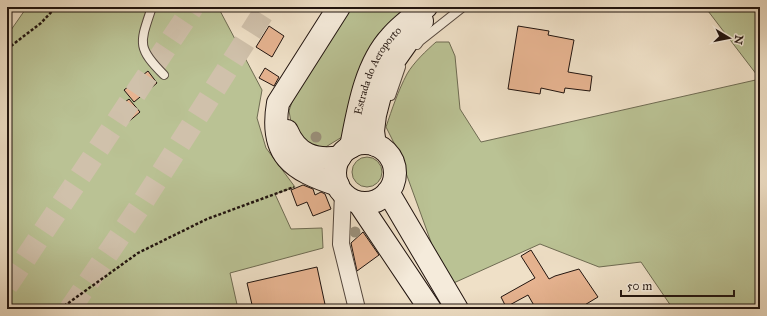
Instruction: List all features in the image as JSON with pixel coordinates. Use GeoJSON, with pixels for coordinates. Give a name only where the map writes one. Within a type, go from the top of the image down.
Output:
{"type":"FeatureCollection","features":[{"type":"Feature","properties":{"kind":"main road"},"geometry":{"type":"LineString","coordinates":[[289,86],[284,106],[285,120],[287,131],[292,142],[300,151],[328,159],[365,143],[375,145],[384,150],[390,157],[394,166],[395,176],[392,186],[388,192],[379,200],[369,203],[315,177],[292,163],[284,156],[276,133],[275,119],[278,103],[339,7]]}},
{"type":"Feature","properties":{"kind":"main road","name":"Estrada do Aeroporto"},"geometry":{"type":"LineString","coordinates":[[346,152],[364,90],[374,63],[390,37],[426,7]]}},
{"type":"Feature","properties":{"kind":"main road","name":"Estrada do Aeroporto"},"geometry":{"type":"LineString","coordinates":[[375,145],[373,131],[383,111],[386,72],[432,7]]}},
{"type":"Feature","properties":{"kind":"main road"},"geometry":{"type":"LineString","coordinates":[[346,152],[336,166],[336,175],[347,193],[430,309]]}},
{"type":"Feature","properties":{"kind":"main road"},"geometry":{"type":"LineString","coordinates":[[388,192],[457,309]]}},
{"type":"Feature","properties":{"kind":"street"},"geometry":{"type":"LineString","coordinates":[[347,193],[341,244],[357,309]]}},
{"type":"Feature","properties":{"kind":"lane"},"geometry":{"type":"LineString","coordinates":[[152,7],[142,39],[144,52],[150,61],[164,75]]}},
{"type":"Feature","properties":{"kind":"lane"},"geometry":{"type":"LineString","coordinates":[[383,111],[399,69],[409,55],[420,41],[463,7]]}},
{"type":"Feature","properties":{"kind":"path"},"geometry":{"type":"LineString","coordinates":[[7,49],[41,23],[56,7]]}},
{"type":"Feature","properties":{"kind":"path"},"geometry":{"type":"LineString","coordinates":[[60,309],[138,253],[208,219],[294,187],[315,177]]}},
{"type":"Feature","properties":{"kind":"green space"},"geometry":{"type":"Polygon","coordinates":[[[27,7],[218,7],[262,90],[257,118],[266,148],[295,187],[275,194],[291,229],[322,228],[323,248],[230,273],[238,309],[7,309],[7,28],[11,30],[27,7]]]}},
{"type":"Feature","properties":{"kind":"green space"},"geometry":{"type":"Polygon","coordinates":[[[351,7],[404,7],[366,58],[348,128],[342,137],[324,148],[309,147],[293,133],[289,111],[296,90],[351,7]]]}},
{"type":"Feature","properties":{"kind":"green space"},"geometry":{"type":"Polygon","coordinates":[[[705,7],[760,7],[760,79],[705,7]]]}},
{"type":"Feature","properties":{"kind":"green space"},"geometry":{"type":"Polygon","coordinates":[[[436,42],[449,42],[455,56],[460,109],[481,142],[760,79],[760,309],[673,309],[641,262],[599,267],[540,244],[447,286],[398,151],[386,127],[398,93],[407,74],[424,53],[436,42]]]}},
{"type":"Feature","properties":{"kind":"green space"},"geometry":{"type":"Polygon","coordinates":[[[367,157],[378,161],[382,172],[378,183],[367,187],[356,183],[352,172],[356,161],[367,157]]]}},
{"type":"Feature","properties":{"kind":"building"},"geometry":{"type":"Polygon","coordinates":[[[269,26],[284,36],[272,57],[256,47],[269,26]]]}},
{"type":"Feature","properties":{"kind":"building"},"geometry":{"type":"Polygon","coordinates":[[[518,26],[549,31],[548,35],[574,40],[568,72],[592,76],[590,91],[565,88],[564,93],[541,88],[540,94],[508,89],[518,26]]]}},
{"type":"Feature","properties":{"kind":"building"},"geometry":{"type":"Polygon","coordinates":[[[265,68],[279,77],[274,86],[259,78],[265,68]]]}},
{"type":"Feature","properties":{"kind":"building"},"geometry":{"type":"Polygon","coordinates":[[[148,71],[157,83],[134,102],[124,90],[148,71]]]}},
{"type":"Feature","properties":{"kind":"building"},"geometry":{"type":"Polygon","coordinates":[[[129,99],[140,112],[127,123],[116,109],[129,99]]]}},
{"type":"Feature","properties":{"kind":"building"},"geometry":{"type":"Polygon","coordinates":[[[303,185],[313,189],[315,195],[321,192],[325,194],[331,209],[313,216],[307,202],[297,206],[291,190],[303,185]]]}},
{"type":"Feature","properties":{"kind":"building"},"geometry":{"type":"Polygon","coordinates":[[[363,232],[379,255],[357,271],[351,243],[363,232]]]}},
{"type":"Feature","properties":{"kind":"building"},"geometry":{"type":"Polygon","coordinates":[[[531,250],[549,279],[579,269],[598,297],[578,309],[536,309],[528,295],[506,307],[501,297],[535,278],[521,256],[531,250]]]}},
{"type":"Feature","properties":{"kind":"building"},"geometry":{"type":"Polygon","coordinates":[[[317,267],[326,309],[253,309],[247,283],[317,267]]]}},
{"type":"Feature","properties":{"kind":"tunnel"},"geometry":{"type":"LineString","coordinates":[[7,286],[193,7]]}},
{"type":"Feature","properties":{"kind":"tunnel"},"geometry":{"type":"LineString","coordinates":[[70,309],[141,205],[267,7]]}}]}
